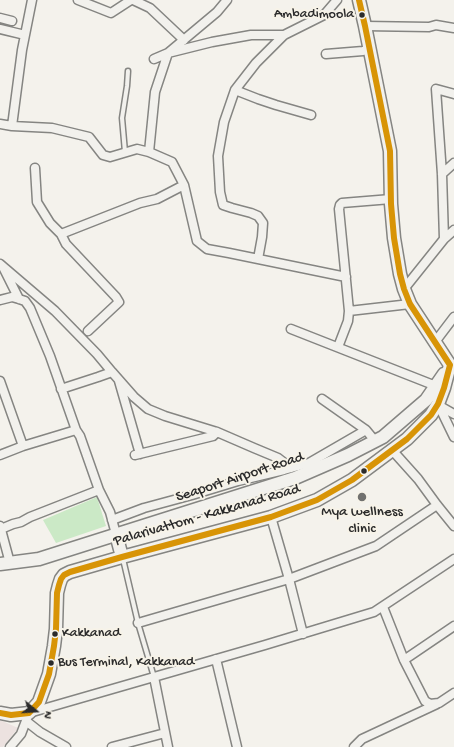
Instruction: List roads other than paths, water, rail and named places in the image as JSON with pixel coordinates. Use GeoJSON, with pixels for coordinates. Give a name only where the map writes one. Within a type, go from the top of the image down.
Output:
{"type":"FeatureCollection","features":[{"type":"Feature","properties":{"kind":"main road"},"geometry":{"type":"LineString","coordinates":[[359,0],[390,151],[391,199],[394,238],[400,274],[410,304],[435,342],[452,362]]}},
{"type":"Feature","properties":{"kind":"main road","name":"Seaport Airport Road"},"geometry":{"type":"LineString","coordinates":[[5,564],[40,559],[295,478],[348,455],[383,437],[426,400],[452,362]]}},
{"type":"Feature","properties":{"kind":"main road","name":"Palarivattom - Kakkanad Road"},"geometry":{"type":"LineString","coordinates":[[28,717],[39,702],[49,674],[56,629],[57,593],[64,575],[122,557],[271,517],[317,500],[352,480],[407,439],[431,415],[438,404],[452,362]]}},
{"type":"Feature","properties":{"kind":"main road"},"geometry":{"type":"LineString","coordinates":[[116,534],[122,557]]}},
{"type":"Feature","properties":{"kind":"main road"},"geometry":{"type":"LineString","coordinates":[[0,713],[28,717]]}},
{"type":"Feature","properties":{"kind":"street"},"geometry":{"type":"LineString","coordinates":[[12,126],[22,50],[32,0]]}},
{"type":"Feature","properties":{"kind":"street"},"geometry":{"type":"LineString","coordinates":[[78,0],[112,13],[132,0],[150,8],[184,40]]}},
{"type":"Feature","properties":{"kind":"street"},"geometry":{"type":"LineString","coordinates":[[149,152],[155,92],[168,53],[217,12],[227,0]]}},
{"type":"Feature","properties":{"kind":"street"},"geometry":{"type":"LineString","coordinates":[[258,259],[263,223],[258,216],[223,204],[220,192],[218,156],[224,122],[235,90],[256,63],[284,35],[324,15],[337,0]]}},
{"type":"Feature","properties":{"kind":"street"},"geometry":{"type":"LineString","coordinates":[[0,18],[12,21]]}},
{"type":"Feature","properties":{"kind":"street"},"geometry":{"type":"LineString","coordinates":[[365,26],[429,27],[436,25],[454,28]]}},
{"type":"Feature","properties":{"kind":"street"},"geometry":{"type":"LineString","coordinates":[[0,29],[25,35]]}},
{"type":"Feature","properties":{"kind":"street"},"geometry":{"type":"LineString","coordinates":[[154,59],[168,53],[212,42],[251,35],[284,35]]}},
{"type":"Feature","properties":{"kind":"street"},"geometry":{"type":"LineString","coordinates":[[326,54],[370,49]]}},
{"type":"Feature","properties":{"kind":"street"},"geometry":{"type":"LineString","coordinates":[[444,239],[442,174],[436,89],[454,94]]}},
{"type":"Feature","properties":{"kind":"street"},"geometry":{"type":"LineString","coordinates":[[235,90],[276,105],[311,115]]}},
{"type":"Feature","properties":{"kind":"street"},"geometry":{"type":"LineString","coordinates":[[0,124],[52,128],[89,137],[103,155],[110,157],[137,149],[149,152],[172,162],[184,185],[197,241],[207,249],[346,277]]}},
{"type":"Feature","properties":{"kind":"street"},"geometry":{"type":"LineString","coordinates":[[442,174],[454,163]]}},
{"type":"Feature","properties":{"kind":"street"},"geometry":{"type":"LineString","coordinates":[[35,168],[37,202],[50,223],[61,234],[66,244],[116,296],[119,302],[88,331]]}},
{"type":"Feature","properties":{"kind":"street"},"geometry":{"type":"LineString","coordinates":[[61,234],[140,203],[157,199],[184,185]]}},
{"type":"Feature","properties":{"kind":"street"},"geometry":{"type":"LineString","coordinates":[[338,347],[348,321],[349,311],[339,209],[340,205],[342,203],[391,199]]}},
{"type":"Feature","properties":{"kind":"street"},"geometry":{"type":"LineString","coordinates":[[404,289],[444,239],[454,230]]}},
{"type":"Feature","properties":{"kind":"street"},"geometry":{"type":"LineString","coordinates":[[2,266],[19,299]]}},
{"type":"Feature","properties":{"kind":"street"},"geometry":{"type":"LineString","coordinates":[[2,266],[55,311],[97,354],[134,397],[148,409],[165,416],[217,432],[278,458],[291,468]]}},
{"type":"Feature","properties":{"kind":"street"},"geometry":{"type":"LineString","coordinates":[[0,300],[12,297],[24,301],[30,308],[50,356],[99,490],[110,512],[116,534]]}},
{"type":"Feature","properties":{"kind":"street"},"geometry":{"type":"LineString","coordinates":[[349,311],[410,304]]}},
{"type":"Feature","properties":{"kind":"street"},"geometry":{"type":"LineString","coordinates":[[435,342],[454,317]]}},
{"type":"Feature","properties":{"kind":"street"},"geometry":{"type":"LineString","coordinates":[[291,329],[436,386]]}},
{"type":"Feature","properties":{"kind":"street"},"geometry":{"type":"LineString","coordinates":[[61,389],[98,378],[112,372]]}},
{"type":"Feature","properties":{"kind":"street"},"geometry":{"type":"LineString","coordinates":[[118,378],[138,454],[213,436],[217,432]]}},
{"type":"Feature","properties":{"kind":"street"},"geometry":{"type":"LineString","coordinates":[[0,382],[23,446]]}},
{"type":"Feature","properties":{"kind":"street"},"geometry":{"type":"LineString","coordinates":[[322,399],[366,430],[375,441]]}},
{"type":"Feature","properties":{"kind":"street"},"geometry":{"type":"LineString","coordinates":[[438,404],[454,414]]}},
{"type":"Feature","properties":{"kind":"street"},"geometry":{"type":"LineString","coordinates":[[438,404],[454,437]]}},
{"type":"Feature","properties":{"kind":"street"},"geometry":{"type":"LineString","coordinates":[[0,455],[23,446],[76,430]]}},
{"type":"Feature","properties":{"kind":"street"},"geometry":{"type":"LineString","coordinates":[[112,520],[144,508],[309,462],[366,430]]}},
{"type":"Feature","properties":{"kind":"street"},"geometry":{"type":"LineString","coordinates":[[392,450],[418,479],[436,505],[454,526]]}},
{"type":"Feature","properties":{"kind":"street"},"geometry":{"type":"LineString","coordinates":[[5,564],[1,527],[21,522],[30,517],[99,490]]}},
{"type":"Feature","properties":{"kind":"street"},"geometry":{"type":"LineString","coordinates":[[138,623],[289,579],[376,546],[436,505]]}},
{"type":"Feature","properties":{"kind":"street"},"geometry":{"type":"LineString","coordinates":[[271,517],[303,634]]}},
{"type":"Feature","properties":{"kind":"street"},"geometry":{"type":"LineString","coordinates":[[28,717],[154,677],[374,612],[454,559]]}},
{"type":"Feature","properties":{"kind":"street"},"geometry":{"type":"LineString","coordinates":[[383,606],[404,660],[425,701],[430,704],[440,703]]}},
{"type":"Feature","properties":{"kind":"street"},"geometry":{"type":"LineString","coordinates":[[404,660],[454,626]]}},
{"type":"Feature","properties":{"kind":"street"},"geometry":{"type":"LineString","coordinates":[[216,659],[237,747]]}},
{"type":"Feature","properties":{"kind":"street"},"geometry":{"type":"LineString","coordinates":[[154,677],[168,747]]}},
{"type":"Feature","properties":{"kind":"street"},"geometry":{"type":"LineString","coordinates":[[354,747],[362,739],[440,703],[454,693]]}},
{"type":"Feature","properties":{"kind":"street"},"geometry":{"type":"LineString","coordinates":[[10,747],[21,734],[28,717]]}},
{"type":"Feature","properties":{"kind":"street"},"geometry":{"type":"LineString","coordinates":[[28,717],[40,732],[66,747]]}},
{"type":"Feature","properties":{"kind":"street"},"geometry":{"type":"LineString","coordinates":[[115,747],[165,733]]}},
{"type":"Feature","properties":{"kind":"lane"},"geometry":{"type":"LineString","coordinates":[[125,153],[122,118],[128,71]]}},
{"type":"Feature","properties":{"kind":"lane"},"geometry":{"type":"LineString","coordinates":[[122,557],[138,623],[154,677]]}},
{"type":"Feature","properties":{"kind":"place","name":"Ambadimoola"},"geometry":{"type":"Point","coordinates":[362,15]}},
{"type":"Feature","properties":{"kind":"place","name":"Mya wellness clinic"},"geometry":{"type":"Point","coordinates":[362,497]}},
{"type":"Feature","properties":{"kind":"place","name":"Kakkanad"},"geometry":{"type":"Point","coordinates":[55,634]}},
{"type":"Feature","properties":{"kind":"place","name":"Bus Terminal, Kakkanad"},"geometry":{"type":"Point","coordinates":[51,663]}}]}
